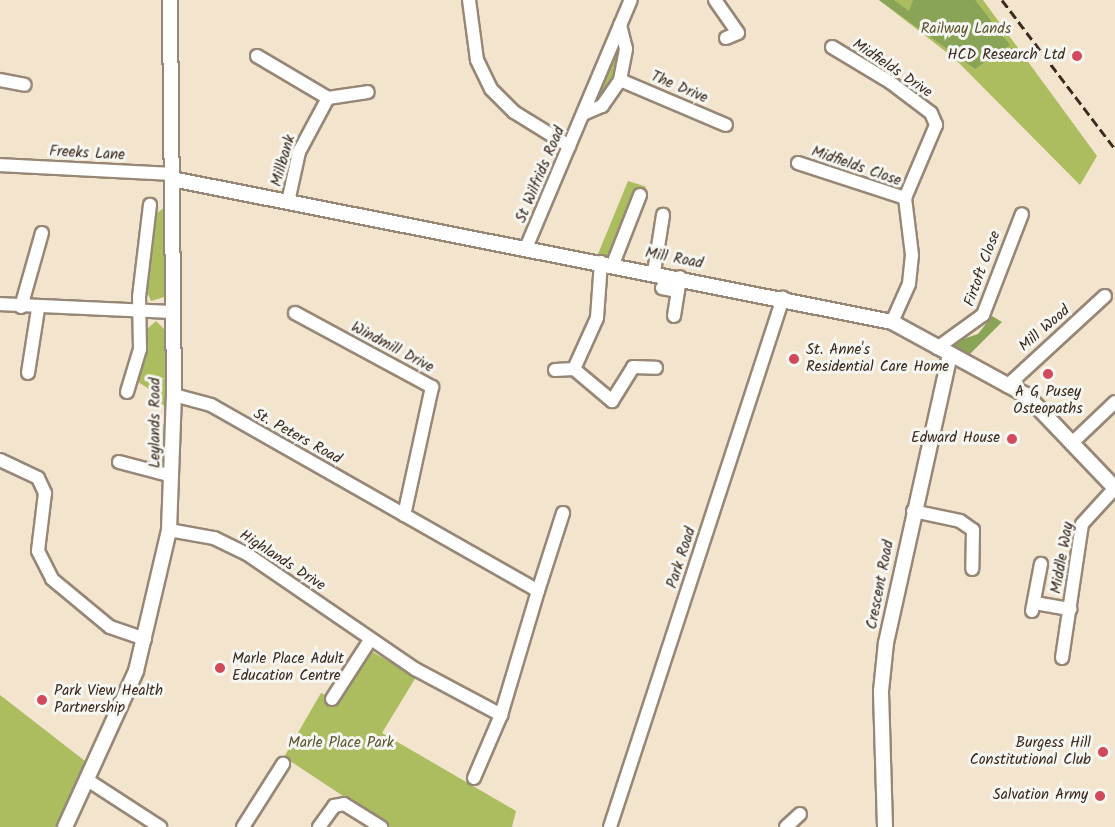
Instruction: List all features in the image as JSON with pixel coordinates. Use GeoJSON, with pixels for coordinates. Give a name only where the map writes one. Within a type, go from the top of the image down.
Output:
{"type":"FeatureCollection","features":[{"type":"Feature","properties":{"kind":"street","name":"Leylands Road"},"geometry":{"type":"LineString","coordinates":[[65,827],[120,714],[145,639],[169,530],[174,395],[171,312],[170,0]]}},
{"type":"Feature","properties":{"kind":"street"},"geometry":{"type":"LineString","coordinates":[[469,0],[477,60],[491,88],[514,112],[569,146]]}},
{"type":"Feature","properties":{"kind":"street","name":"St Wilfrids Road"},"geometry":{"type":"LineString","coordinates":[[526,248],[631,0]]}},
{"type":"Feature","properties":{"kind":"street"},"geometry":{"type":"LineString","coordinates":[[715,0],[738,33],[726,38]]}},
{"type":"Feature","properties":{"kind":"street","name":"St Wilfrids Road"},"geometry":{"type":"LineString","coordinates":[[583,114],[602,106],[620,80],[626,49],[620,25]]}},
{"type":"Feature","properties":{"kind":"street","name":"Midfields Drive"},"geometry":{"type":"LineString","coordinates":[[832,46],[890,82],[934,118],[935,136],[905,198]]}},
{"type":"Feature","properties":{"kind":"street"},"geometry":{"type":"LineString","coordinates":[[257,56],[328,98],[368,92]]}},
{"type":"Feature","properties":{"kind":"street"},"geometry":{"type":"LineString","coordinates":[[0,80],[25,85]]}},
{"type":"Feature","properties":{"kind":"street","name":"The Drive"},"geometry":{"type":"LineString","coordinates":[[620,80],[726,125]]}},
{"type":"Feature","properties":{"kind":"street","name":"Millbank"},"geometry":{"type":"LineString","coordinates":[[288,202],[298,152],[328,98]]}},
{"type":"Feature","properties":{"kind":"street","name":"Midfields Close"},"geometry":{"type":"LineString","coordinates":[[798,163],[905,198]]}},
{"type":"Feature","properties":{"kind":"street","name":"Freeks Lane"},"geometry":{"type":"LineString","coordinates":[[0,165],[172,176]]}},
{"type":"Feature","properties":{"kind":"street","name":"Mill Road"},"geometry":{"type":"LineString","coordinates":[[172,176],[288,202],[654,272],[679,284],[783,298],[892,322],[1026,395],[1115,488]]}},
{"type":"Feature","properties":{"kind":"street"},"geometry":{"type":"LineString","coordinates":[[574,369],[597,318],[607,263],[640,195]]}},
{"type":"Feature","properties":{"kind":"street"},"geometry":{"type":"LineString","coordinates":[[892,322],[909,284],[912,255],[905,198]]}},
{"type":"Feature","properties":{"kind":"street"},"geometry":{"type":"LineString","coordinates":[[127,392],[140,349],[140,311],[150,205]]}},
{"type":"Feature","properties":{"kind":"street","name":"Firtoft Close"},"geometry":{"type":"LineString","coordinates":[[937,348],[983,315],[1022,214]]}},
{"type":"Feature","properties":{"kind":"street"},"geometry":{"type":"LineString","coordinates":[[654,272],[663,215]]}},
{"type":"Feature","properties":{"kind":"street"},"geometry":{"type":"LineString","coordinates":[[21,307],[42,233]]}},
{"type":"Feature","properties":{"kind":"street"},"geometry":{"type":"LineString","coordinates":[[662,288],[679,284],[674,316]]}},
{"type":"Feature","properties":{"kind":"street","name":"Mill Wood"},"geometry":{"type":"LineString","coordinates":[[1007,386],[1105,296]]}},
{"type":"Feature","properties":{"kind":"street","name":"Park Road"},"geometry":{"type":"LineString","coordinates":[[610,827],[783,298]]}},
{"type":"Feature","properties":{"kind":"street"},"geometry":{"type":"LineString","coordinates":[[0,304],[38,309],[171,312]]}},
{"type":"Feature","properties":{"kind":"street"},"geometry":{"type":"LineString","coordinates":[[28,373],[38,309]]}},
{"type":"Feature","properties":{"kind":"street","name":"Windmill Drive"},"geometry":{"type":"LineString","coordinates":[[295,313],[432,387],[417,470],[404,514]]}},
{"type":"Feature","properties":{"kind":"street","name":"Crescent Road"},"geometry":{"type":"LineString","coordinates":[[885,827],[881,691],[892,597],[950,355]]}},
{"type":"Feature","properties":{"kind":"street"},"geometry":{"type":"LineString","coordinates":[[555,370],[574,369],[611,405],[626,384],[633,367],[656,368]]}},
{"type":"Feature","properties":{"kind":"street","name":"St. Peters Road"},"geometry":{"type":"LineString","coordinates":[[174,395],[193,396],[538,591]]}},
{"type":"Feature","properties":{"kind":"street"},"geometry":{"type":"LineString","coordinates":[[1073,442],[1115,402]]}},
{"type":"Feature","properties":{"kind":"street"},"geometry":{"type":"LineString","coordinates":[[0,460],[38,478],[45,493],[38,551],[52,579],[110,627],[145,639]]}},
{"type":"Feature","properties":{"kind":"street"},"geometry":{"type":"LineString","coordinates":[[119,462],[172,476]]}},
{"type":"Feature","properties":{"kind":"street","name":"Middle Way"},"geometry":{"type":"LineString","coordinates":[[1062,658],[1082,524],[1115,488]]}},
{"type":"Feature","properties":{"kind":"street"},"geometry":{"type":"LineString","coordinates":[[914,511],[960,521],[973,530],[972,568]]}},
{"type":"Feature","properties":{"kind":"street"},"geometry":{"type":"LineString","coordinates":[[474,778],[501,715],[563,513]]}},
{"type":"Feature","properties":{"kind":"street","name":"Highlands Drive"},"geometry":{"type":"LineString","coordinates":[[169,530],[214,538],[247,554],[370,640],[501,715]]}},
{"type":"Feature","properties":{"kind":"street","name":"Middle Way"},"geometry":{"type":"LineString","coordinates":[[1041,564],[1033,607],[1070,609]]}},
{"type":"Feature","properties":{"kind":"street"},"geometry":{"type":"LineString","coordinates":[[332,699],[370,640]]}},
{"type":"Feature","properties":{"kind":"street"},"geometry":{"type":"LineString","coordinates":[[243,827],[283,764]]}},
{"type":"Feature","properties":{"kind":"street"},"geometry":{"type":"LineString","coordinates":[[89,781],[160,827]]}},
{"type":"Feature","properties":{"kind":"street"},"geometry":{"type":"LineString","coordinates":[[319,827],[334,806],[344,804],[381,827]]}},
{"type":"Feature","properties":{"kind":"street"},"geometry":{"type":"LineString","coordinates":[[786,827],[800,814]]}},
{"type":"Feature","properties":{"kind":"green space","name":"Railway Lands"},"geometry":{"type":"Polygon","coordinates":[[[879,0],[983,0],[1097,156],[1080,185],[954,58],[879,0]]]}},
{"type":"Feature","properties":{"kind":"green space"},"geometry":{"type":"Polygon","coordinates":[[[879,0],[894,0],[909,11],[913,0],[975,0],[1010,45],[975,69],[879,0]]]}},
{"type":"Feature","properties":{"kind":"green space"},"geometry":{"type":"Polygon","coordinates":[[[621,40],[619,69],[593,108],[621,40]]]}},
{"type":"Feature","properties":{"kind":"green space"},"geometry":{"type":"Polygon","coordinates":[[[628,181],[647,187],[636,190],[611,257],[598,254],[628,181]]]}},
{"type":"Feature","properties":{"kind":"green space"},"geometry":{"type":"Polygon","coordinates":[[[165,207],[166,288],[164,297],[151,301],[146,289],[152,233],[157,213],[165,207]]]}},
{"type":"Feature","properties":{"kind":"green space"},"geometry":{"type":"Polygon","coordinates":[[[992,316],[1002,322],[967,357],[948,344],[978,334],[992,316]]]}},
{"type":"Feature","properties":{"kind":"green space"},"geometry":{"type":"Polygon","coordinates":[[[156,321],[165,330],[166,406],[149,399],[152,391],[135,380],[147,329],[156,321]]]}},
{"type":"Feature","properties":{"kind":"green space","name":"Marle Place Park"},"geometry":{"type":"Polygon","coordinates":[[[371,651],[416,677],[382,733],[516,811],[512,827],[390,827],[284,757],[321,693],[338,702],[371,651]]]}},
{"type":"Feature","properties":{"kind":"green space"},"geometry":{"type":"Polygon","coordinates":[[[0,695],[85,761],[57,827],[0,827],[0,695]]]}},
{"type":"Feature","properties":{"kind":"railway"},"geometry":{"type":"LineString","coordinates":[[1002,0],[1115,149]]}},
{"type":"Feature","properties":{"kind":"place","name":"HCD Research Ltd"},"geometry":{"type":"Point","coordinates":[1077,56]}},
{"type":"Feature","properties":{"kind":"place","name":"St. Anne's Residential Care Home"},"geometry":{"type":"Point","coordinates":[794,359]}},
{"type":"Feature","properties":{"kind":"place","name":"A G Pusey Osteopaths"},"geometry":{"type":"Point","coordinates":[1048,374]}},
{"type":"Feature","properties":{"kind":"place","name":"Edward House"},"geometry":{"type":"Point","coordinates":[1012,439]}},
{"type":"Feature","properties":{"kind":"place","name":"Marle Place Adult Education Centre"},"geometry":{"type":"Point","coordinates":[220,668]}},
{"type":"Feature","properties":{"kind":"place","name":"Park View Health Partnership"},"geometry":{"type":"Point","coordinates":[42,700]}},
{"type":"Feature","properties":{"kind":"place","name":"Burgess Hill Constitutional Club"},"geometry":{"type":"Point","coordinates":[1103,752]}},
{"type":"Feature","properties":{"kind":"place","name":"Salvation Army"},"geometry":{"type":"Point","coordinates":[1100,796]}}]}
